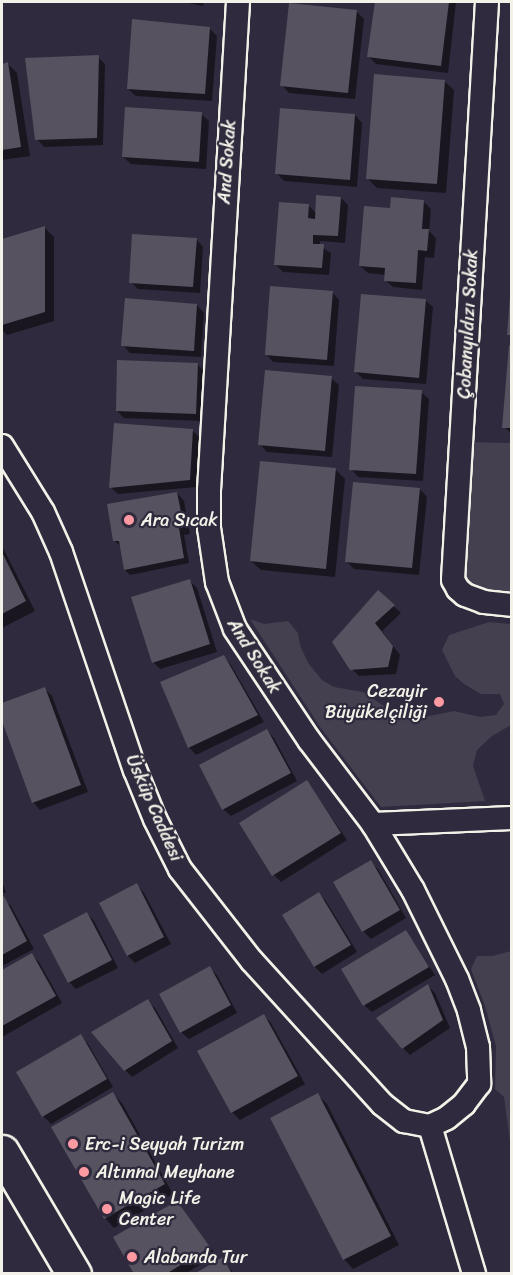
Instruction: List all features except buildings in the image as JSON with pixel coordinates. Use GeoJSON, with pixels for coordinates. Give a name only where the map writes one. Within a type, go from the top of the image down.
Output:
{"type":"FeatureCollection","features":[{"type":"Feature","properties":{"kind":"main road"},"geometry":{"type":"LineString","coordinates":[[2,1152],[74,1274]]}},
{"type":"Feature","properties":{"kind":"street","name":"And Sokak"},"geometry":{"type":"LineString","coordinates":[[238,2],[208,490],[209,528],[217,582],[235,629],[309,740],[373,824],[413,890],[457,980],[469,1011],[478,1047],[479,1084],[464,1104],[447,1118],[430,1126]]}},
{"type":"Feature","properties":{"kind":"street","name":"Çobanyıldızı Sokak"},"geometry":{"type":"LineString","coordinates":[[488,2],[453,580],[465,595],[484,602],[512,605]]}},
{"type":"Feature","properties":{"kind":"street","name":"Üsküp Caddesi"},"geometry":{"type":"LineString","coordinates":[[2,446],[42,512],[61,552],[135,770],[155,819],[180,869],[252,961],[382,1104],[404,1121],[430,1126]]}},
{"type":"Feature","properties":{"kind":"street"},"geometry":{"type":"LineString","coordinates":[[373,824],[512,818]]}},
{"type":"Feature","properties":{"kind":"street"},"geometry":{"type":"LineString","coordinates":[[430,1126],[474,1274]]}},
{"type":"Feature","properties":{"kind":"shaded area"},"geometry":{"type":"Polygon","coordinates":[[[461,442],[511,443],[511,605],[458,589],[461,442]]]}},
{"type":"Feature","properties":{"kind":"shaded area"},"geometry":{"type":"Polygon","coordinates":[[[250,619],[264,624],[288,621],[298,633],[300,645],[308,663],[322,680],[334,687],[363,692],[391,711],[406,717],[424,717],[454,711],[480,717],[496,715],[504,704],[500,694],[481,694],[464,684],[455,676],[442,650],[449,635],[489,622],[511,624],[511,725],[492,736],[477,750],[473,766],[485,801],[381,807],[320,727],[250,619]]]}},
{"type":"Feature","properties":{"kind":"shaded area"},"geometry":{"type":"Polygon","coordinates":[[[512,951],[511,1148],[504,1097],[495,1089],[496,1046],[485,1006],[471,969],[477,956],[493,956],[512,951]]]}},
{"type":"Feature","properties":{"kind":"place","name":"Ara Sıcak"},"geometry":{"type":"Point","coordinates":[129,520]}},
{"type":"Feature","properties":{"kind":"place","name":"Cezayir Büyükelçiliği"},"geometry":{"type":"Point","coordinates":[439,702]}},
{"type":"Feature","properties":{"kind":"place","name":"Erc-i Seyyah Turizm"},"geometry":{"type":"Point","coordinates":[73,1144]}},
{"type":"Feature","properties":{"kind":"place","name":"Altınnal Meyhane"},"geometry":{"type":"Point","coordinates":[84,1172]}},
{"type":"Feature","properties":{"kind":"place","name":"Magic Life Center"},"geometry":{"type":"Point","coordinates":[107,1209]}},
{"type":"Feature","properties":{"kind":"place","name":"Alabanda Tur"},"geometry":{"type":"Point","coordinates":[132,1257]}}]}
